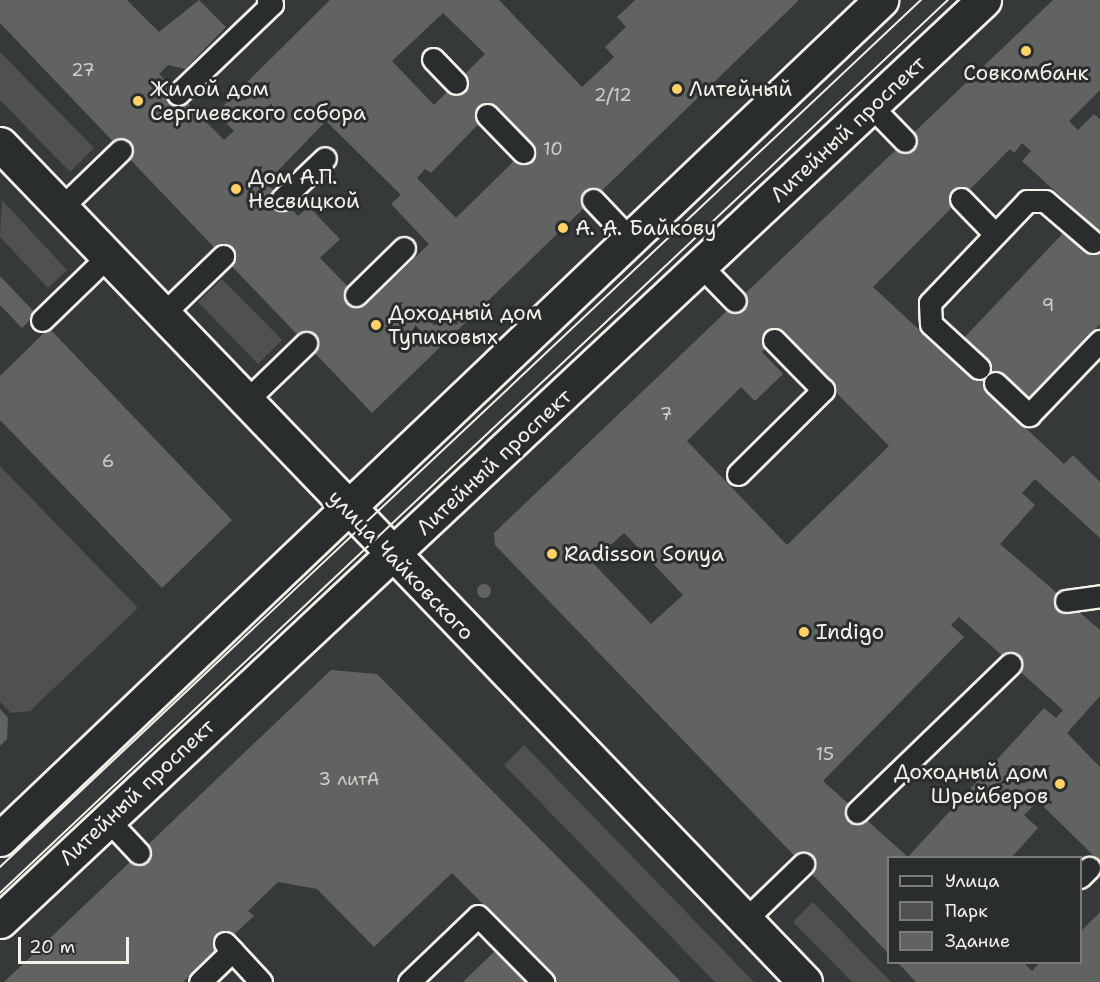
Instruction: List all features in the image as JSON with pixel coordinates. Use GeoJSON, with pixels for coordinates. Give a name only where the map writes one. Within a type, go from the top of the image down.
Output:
{"type":"FeatureCollection","features":[{"type":"Feature","properties":{"kind":"main road"},"geometry":{"type":"LineString","coordinates":[[0,839],[881,0]]}},
{"type":"Feature","properties":{"kind":"main road","name":"Литейный проспект"},"geometry":{"type":"LineString","coordinates":[[0,921],[702,267],[984,0]]}},
{"type":"Feature","properties":{"kind":"main road","name":"улица Чайковского"},"geometry":{"type":"LineString","coordinates":[[4,156],[61,208],[348,510],[805,982]]}},
{"type":"Feature","properties":{"kind":"lane"},"geometry":{"type":"LineString","coordinates":[[178,94],[272,4],[268,0]]}},
{"type":"Feature","properties":{"kind":"lane"},"geometry":{"type":"LineString","coordinates":[[433,58],[456,82]]}},
{"type":"Feature","properties":{"kind":"lane"},"geometry":{"type":"LineString","coordinates":[[872,107],[905,141]]}},
{"type":"Feature","properties":{"kind":"lane"},"geometry":{"type":"LineString","coordinates":[[487,115],[523,152]]}},
{"type":"Feature","properties":{"kind":"lane"},"geometry":{"type":"LineString","coordinates":[[61,208],[121,150]]}},
{"type":"Feature","properties":{"kind":"lane"},"geometry":{"type":"LineString","coordinates":[[282,200],[325,158]]}},
{"type":"Feature","properties":{"kind":"lane"},"geometry":{"type":"LineString","coordinates":[[961,199],[995,234]]}},
{"type":"Feature","properties":{"kind":"lane"},"geometry":{"type":"LineString","coordinates":[[593,200],[631,240]]}},
{"type":"Feature","properties":{"kind":"lane"},"geometry":{"type":"LineString","coordinates":[[979,368],[931,324],[930,303],[1027,201],[1045,201],[1093,242]]}},
{"type":"Feature","properties":{"kind":"lane"},"geometry":{"type":"LineString","coordinates":[[356,295],[404,248]]}},
{"type":"Feature","properties":{"kind":"lane"},"geometry":{"type":"LineString","coordinates":[[162,315],[223,256]]}},
{"type":"Feature","properties":{"kind":"lane"},"geometry":{"type":"LineString","coordinates":[[42,320],[107,257]]}},
{"type":"Feature","properties":{"kind":"lane"},"geometry":{"type":"LineString","coordinates":[[702,267],[735,301]]}},
{"type":"Feature","properties":{"kind":"lane"},"geometry":{"type":"LineString","coordinates":[[738,474],[823,390],[774,340]]}},
{"type":"Feature","properties":{"kind":"lane"},"geometry":{"type":"LineString","coordinates":[[995,383],[1029,415],[1100,341]]}},
{"type":"Feature","properties":{"kind":"lane"},"geometry":{"type":"LineString","coordinates":[[245,402],[306,344]]}},
{"type":"Feature","properties":{"kind":"lane"},"geometry":{"type":"LineString","coordinates":[[1066,601],[1100,596]]}},
{"type":"Feature","properties":{"kind":"lane"},"geometry":{"type":"LineString","coordinates":[[857,812],[1010,664]]}},
{"type":"Feature","properties":{"kind":"lane"},"geometry":{"type":"LineString","coordinates":[[108,820],[139,853]]}},
{"type":"Feature","properties":{"kind":"lane"},"geometry":{"type":"LineString","coordinates":[[745,920],[802,864]]}},
{"type":"Feature","properties":{"kind":"lane"},"geometry":{"type":"LineString","coordinates":[[409,982],[478,916],[543,982]]}},
{"type":"Feature","properties":{"kind":"lane"},"geometry":{"type":"LineString","coordinates":[[200,982],[229,947],[261,982]]}},
{"type":"Feature","properties":{"kind":"green space"},"geometry":{"type":"Polygon","coordinates":[[[0,52],[94,148],[70,172],[0,100],[0,52]]]}},
{"type":"Feature","properties":{"kind":"green space"},"geometry":{"type":"Polygon","coordinates":[[[2,200],[67,270],[48,288],[0,237],[2,200]]]}},
{"type":"Feature","properties":{"kind":"green space"},"geometry":{"type":"Polygon","coordinates":[[[222,279],[282,340],[258,364],[198,302],[222,279]]]}},
{"type":"Feature","properties":{"kind":"green space"},"geometry":{"type":"Polygon","coordinates":[[[0,466],[138,608],[30,711],[11,713],[0,702],[0,466]]]}},
{"type":"Feature","properties":{"kind":"green space"},"geometry":{"type":"Polygon","coordinates":[[[524,745],[754,982],[715,982],[504,765],[524,745]]]}},
{"type":"Feature","properties":{"kind":"green space"},"geometry":{"type":"Polygon","coordinates":[[[813,902],[891,982],[852,982],[793,922],[813,902]]]}},
{"type":"Feature","properties":{"kind":"building"},"geometry":{"type":"Polygon","coordinates":[[[0,0],[127,0],[159,32],[199,0],[226,27],[185,69],[168,65],[159,74],[224,140],[234,131],[216,113],[330,0],[499,0],[582,87],[614,57],[605,47],[626,27],[617,17],[635,0],[799,0],[372,413],[0,23],[0,0]],[[443,13],[392,61],[434,105],[485,54],[443,13]],[[493,109],[431,173],[425,169],[417,178],[456,218],[523,152],[493,109]],[[326,121],[266,183],[298,216],[309,207],[340,239],[320,258],[366,305],[429,244],[391,204],[401,195],[326,121]]]}},
{"type":"Feature","properties":{"kind":"building"},"geometry":{"type":"Polygon","coordinates":[[[1053,0],[1100,0],[1100,90],[1069,121],[1078,130],[1094,114],[1100,119],[1100,232],[1022,161],[1031,151],[1022,143],[1014,153],[1010,149],[873,287],[970,377],[987,360],[964,338],[1065,231],[1084,251],[1100,234],[1100,324],[1028,399],[1002,374],[987,392],[1064,464],[1073,455],[1100,482],[1100,538],[1035,479],[1022,493],[1035,505],[1000,544],[1100,630],[1100,696],[1067,733],[1100,767],[1100,862],[1038,801],[1024,815],[1038,828],[1013,856],[909,856],[1044,708],[1056,718],[1063,710],[959,617],[951,625],[964,637],[823,781],[907,856],[887,856],[887,952],[495,545],[494,533],[1053,0]],[[779,335],[762,352],[783,374],[755,401],[741,387],[687,441],[787,545],[889,446],[779,335]],[[624,533],[592,562],[651,624],[683,595],[624,533]]]}},
{"type":"Feature","properties":{"kind":"building"},"geometry":{"type":"Polygon","coordinates":[[[0,276],[36,314],[22,328],[0,305],[0,276]]]}},
{"type":"Feature","properties":{"kind":"building"},"geometry":{"type":"Polygon","coordinates":[[[49,328],[232,520],[162,588],[0,420],[0,376],[49,328]]]}},
{"type":"Feature","properties":{"kind":"building"},"geometry":{"type":"Polygon","coordinates":[[[484,584],[489,586],[491,591],[489,596],[484,598],[479,596],[477,591],[479,586],[484,584]]]}},
{"type":"Feature","properties":{"kind":"building"},"geometry":{"type":"Polygon","coordinates":[[[331,670],[377,674],[681,982],[549,982],[554,976],[452,873],[374,947],[317,889],[278,882],[248,911],[254,916],[183,982],[4,982],[331,670]]]}},
{"type":"Feature","properties":{"kind":"building"},"geometry":{"type":"Polygon","coordinates":[[[0,709],[8,718],[7,739],[0,746],[0,709]]]}},
{"type":"Feature","properties":{"kind":"building"},"geometry":{"type":"Polygon","coordinates":[[[1100,912],[1100,982],[916,982],[899,964],[1025,964],[1032,971],[1038,964],[1082,964],[1082,930],[1100,912]]]}},
{"type":"Feature","properties":{"kind":"building"},"geometry":{"type":"Polygon","coordinates":[[[495,951],[526,982],[463,982],[495,951]]]}},
{"type":"Feature","properties":{"kind":"tram line"},"geometry":{"type":"LineString","coordinates":[[0,867],[921,0]]}},
{"type":"Feature","properties":{"kind":"tram line"},"geometry":{"type":"LineString","coordinates":[[0,893],[948,0]]}},
{"type":"Feature","properties":{"kind":"place","name":"Совкомбанк"},"geometry":{"type":"Point","coordinates":[1026,51]}},
{"type":"Feature","properties":{"kind":"place","name":"Литейный"},"geometry":{"type":"Point","coordinates":[677,89]}},
{"type":"Feature","properties":{"kind":"place","name":"Жилой дом Сергиевского собора"},"geometry":{"type":"Point","coordinates":[138,101]}},
{"type":"Feature","properties":{"kind":"place","name":"Дом А.П. Несвицкой"},"geometry":{"type":"Point","coordinates":[236,189]}},
{"type":"Feature","properties":{"kind":"place","name":"А. А. Байкову"},"geometry":{"type":"Point","coordinates":[563,228]}},
{"type":"Feature","properties":{"kind":"place","name":"Доходный дом Тупиковых"},"geometry":{"type":"Point","coordinates":[376,325]}},
{"type":"Feature","properties":{"kind":"place","name":"Radisson Sonya"},"geometry":{"type":"Point","coordinates":[552,554]}},
{"type":"Feature","properties":{"kind":"place","name":"Indigo"},"geometry":{"type":"Point","coordinates":[804,632]}},
{"type":"Feature","properties":{"kind":"place","name":"Доходный дом Шрейберов"},"geometry":{"type":"Point","coordinates":[1060,784]}}]}
